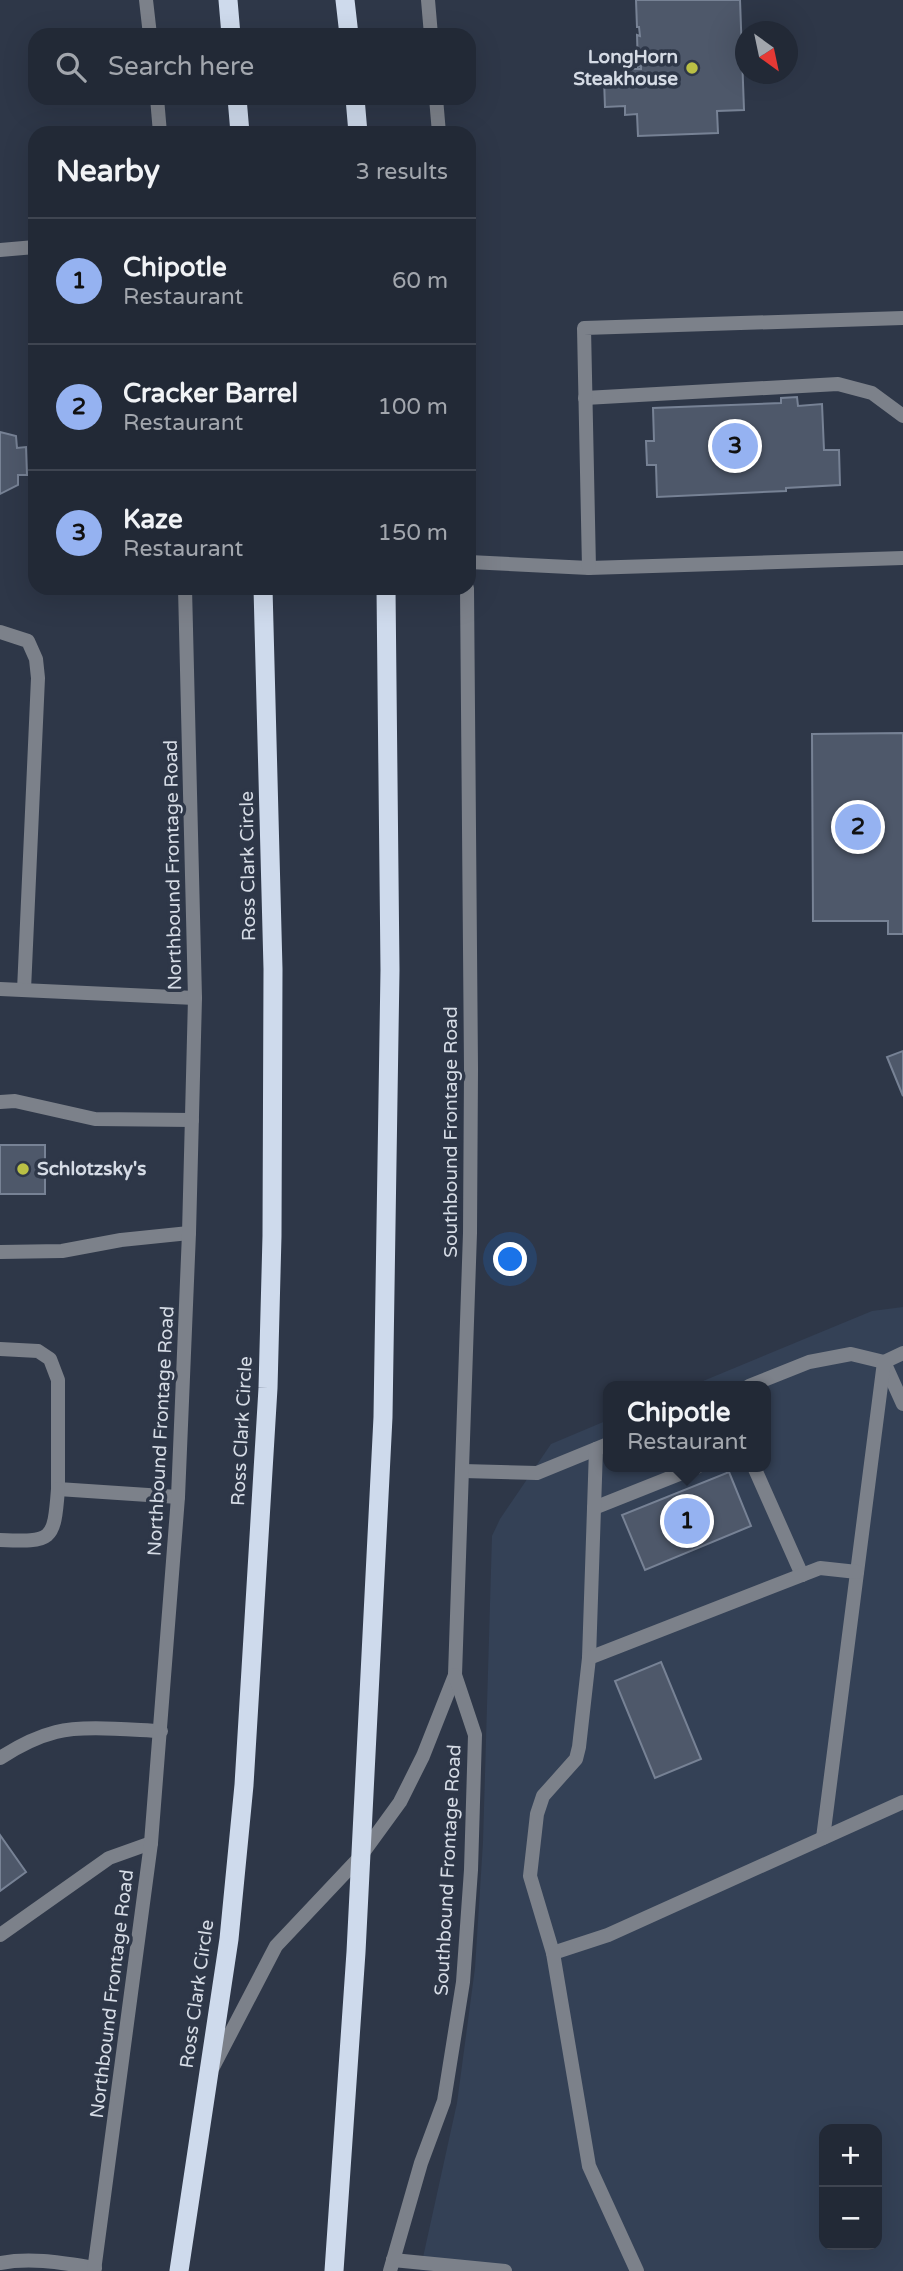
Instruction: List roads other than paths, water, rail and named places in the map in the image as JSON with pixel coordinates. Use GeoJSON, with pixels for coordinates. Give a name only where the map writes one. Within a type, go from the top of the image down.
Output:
{"type":"FeatureCollection","features":[{"type":"Feature","properties":{"kind":"highway"},"geometry":{"type":"LineString","coordinates":[[228,0],[230,28]]}},
{"type":"Feature","properties":{"kind":"highway"},"geometry":{"type":"LineString","coordinates":[[345,0],[348,28]]}},
{"type":"Feature","properties":{"kind":"highway"},"geometry":{"type":"LineString","coordinates":[[238,105],[239,126]]}},
{"type":"Feature","properties":{"kind":"highway"},"geometry":{"type":"LineString","coordinates":[[356,105],[357,126]]}},
{"type":"Feature","properties":{"kind":"highway","name":"Ross Clark Circle"},"geometry":{"type":"LineString","coordinates":[[179,2271],[229,1939],[244,1785],[268,1388],[272,1236],[273,969],[263,595]]}},
{"type":"Feature","properties":{"kind":"highway"},"geometry":{"type":"LineString","coordinates":[[334,2271],[356,1952],[383,1417],[388,1239],[390,956],[386,595]]}},
{"type":"Feature","properties":{"kind":"street"},"geometry":{"type":"LineString","coordinates":[[146,0],[149,28]]}},
{"type":"Feature","properties":{"kind":"street"},"geometry":{"type":"LineString","coordinates":[[428,0],[430,28]]}},
{"type":"Feature","properties":{"kind":"street"},"geometry":{"type":"LineString","coordinates":[[158,105],[159,126]]}},
{"type":"Feature","properties":{"kind":"street"},"geometry":{"type":"LineString","coordinates":[[437,105],[438,126]]}},
{"type":"Feature","properties":{"kind":"street"},"geometry":{"type":"LineString","coordinates":[[0,250],[28,248]]}},
{"type":"Feature","properties":{"kind":"street"},"geometry":{"type":"LineString","coordinates":[[589,568],[584,328],[903,318]]}},
{"type":"Feature","properties":{"kind":"street"},"geometry":{"type":"LineString","coordinates":[[586,398],[838,384],[872,393],[903,416]]}},
{"type":"Feature","properties":{"kind":"street"},"geometry":{"type":"LineString","coordinates":[[476,562],[589,568],[903,558]]}},
{"type":"Feature","properties":{"kind":"street","name":"Northbound Frontage Road"},"geometry":{"type":"LineString","coordinates":[[94,2269],[151,1843],[178,1497],[195,998],[185,595]]}},
{"type":"Feature","properties":{"kind":"street","name":"Southbound Frontage Road"},"geometry":{"type":"LineString","coordinates":[[208,2077],[276,1946],[360,1857],[400,1802],[423,1756],[455,1675],[470,1233],[467,595]]}},
{"type":"Feature","properties":{"kind":"street"},"geometry":{"type":"LineString","coordinates":[[0,632],[28,641],[36,659],[38,678],[24,990]]}},
{"type":"Feature","properties":{"kind":"street"},"geometry":{"type":"LineString","coordinates":[[0,989],[195,998]]}},
{"type":"Feature","properties":{"kind":"street"},"geometry":{"type":"LineString","coordinates":[[0,1101],[15,1101],[95,1119],[192,1120]]}},
{"type":"Feature","properties":{"kind":"street"},"geometry":{"type":"LineString","coordinates":[[0,1252],[62,1251],[121,1240],[189,1233]]}},
{"type":"Feature","properties":{"kind":"street"},"geometry":{"type":"LineString","coordinates":[[0,1349],[38,1350],[50,1359],[58,1380],[58,1489],[53,1529],[36,1541],[0,1540]]}},
{"type":"Feature","properties":{"kind":"street"},"geometry":{"type":"LineString","coordinates":[[762,1381],[809,1362],[850,1354],[884,1362],[903,1353]]}},
{"type":"Feature","properties":{"kind":"street"},"geometry":{"type":"LineString","coordinates":[[884,1362],[903,1404]]}},
{"type":"Feature","properties":{"kind":"street"},"geometry":{"type":"LineString","coordinates":[[823,1838],[884,1362]]}},
{"type":"Feature","properties":{"kind":"street"},"geometry":{"type":"LineString","coordinates":[[463,1471],[537,1473],[602,1446],[594,1508],[589,1658],[576,1759],[543,1796],[537,1814],[530,1876],[553,1954],[589,2166],[637,2271]]}},
{"type":"Feature","properties":{"kind":"street"},"geometry":{"type":"LineString","coordinates":[[594,1508],[684,1472]]}},
{"type":"Feature","properties":{"kind":"street"},"geometry":{"type":"LineString","coordinates":[[754,1472],[802,1575]]}},
{"type":"Feature","properties":{"kind":"street"},"geometry":{"type":"LineString","coordinates":[[58,1489],[178,1497]]}},
{"type":"Feature","properties":{"kind":"street"},"geometry":{"type":"LineString","coordinates":[[589,1658],[820,1568],[857,1572]]}},
{"type":"Feature","properties":{"kind":"street","name":"Southbound Frontage Road"},"geometry":{"type":"LineString","coordinates":[[391,2266],[421,2163],[444,2101],[463,1982],[471,1870],[475,1735],[455,1675]]}},
{"type":"Feature","properties":{"kind":"street"},"geometry":{"type":"LineString","coordinates":[[0,1758],[18,1747],[57,1732],[106,1729],[161,1731]]}},
{"type":"Feature","properties":{"kind":"street"},"geometry":{"type":"LineString","coordinates":[[553,1954],[608,1935],[903,1801]]}},
{"type":"Feature","properties":{"kind":"street"},"geometry":{"type":"LineString","coordinates":[[0,1935],[109,1858],[151,1843]]}},
{"type":"Feature","properties":{"kind":"street"},"geometry":{"type":"LineString","coordinates":[[0,2263],[17,2260],[46,2261],[94,2269]]}},
{"type":"Feature","properties":{"kind":"street"},"geometry":{"type":"LineString","coordinates":[[391,2266],[505,2271]]}},
{"type":"Feature","properties":{"kind":"place","name":"LongHorn Steakhouse"},"geometry":{"type":"Point","coordinates":[692,68]}},
{"type":"Feature","properties":{"kind":"place","name":"Kaze"},"geometry":{"type":"Point","coordinates":[735,446]}},
{"type":"Feature","properties":{"kind":"place","name":"Cracker Barrel"},"geometry":{"type":"Point","coordinates":[858,827]}},
{"type":"Feature","properties":{"kind":"place","name":"Schlotzsky's"},"geometry":{"type":"Point","coordinates":[23,1169]}},
{"type":"Feature","properties":{"kind":"place","name":"Chipotle"},"geometry":{"type":"Point","coordinates":[687,1521]}}]}
